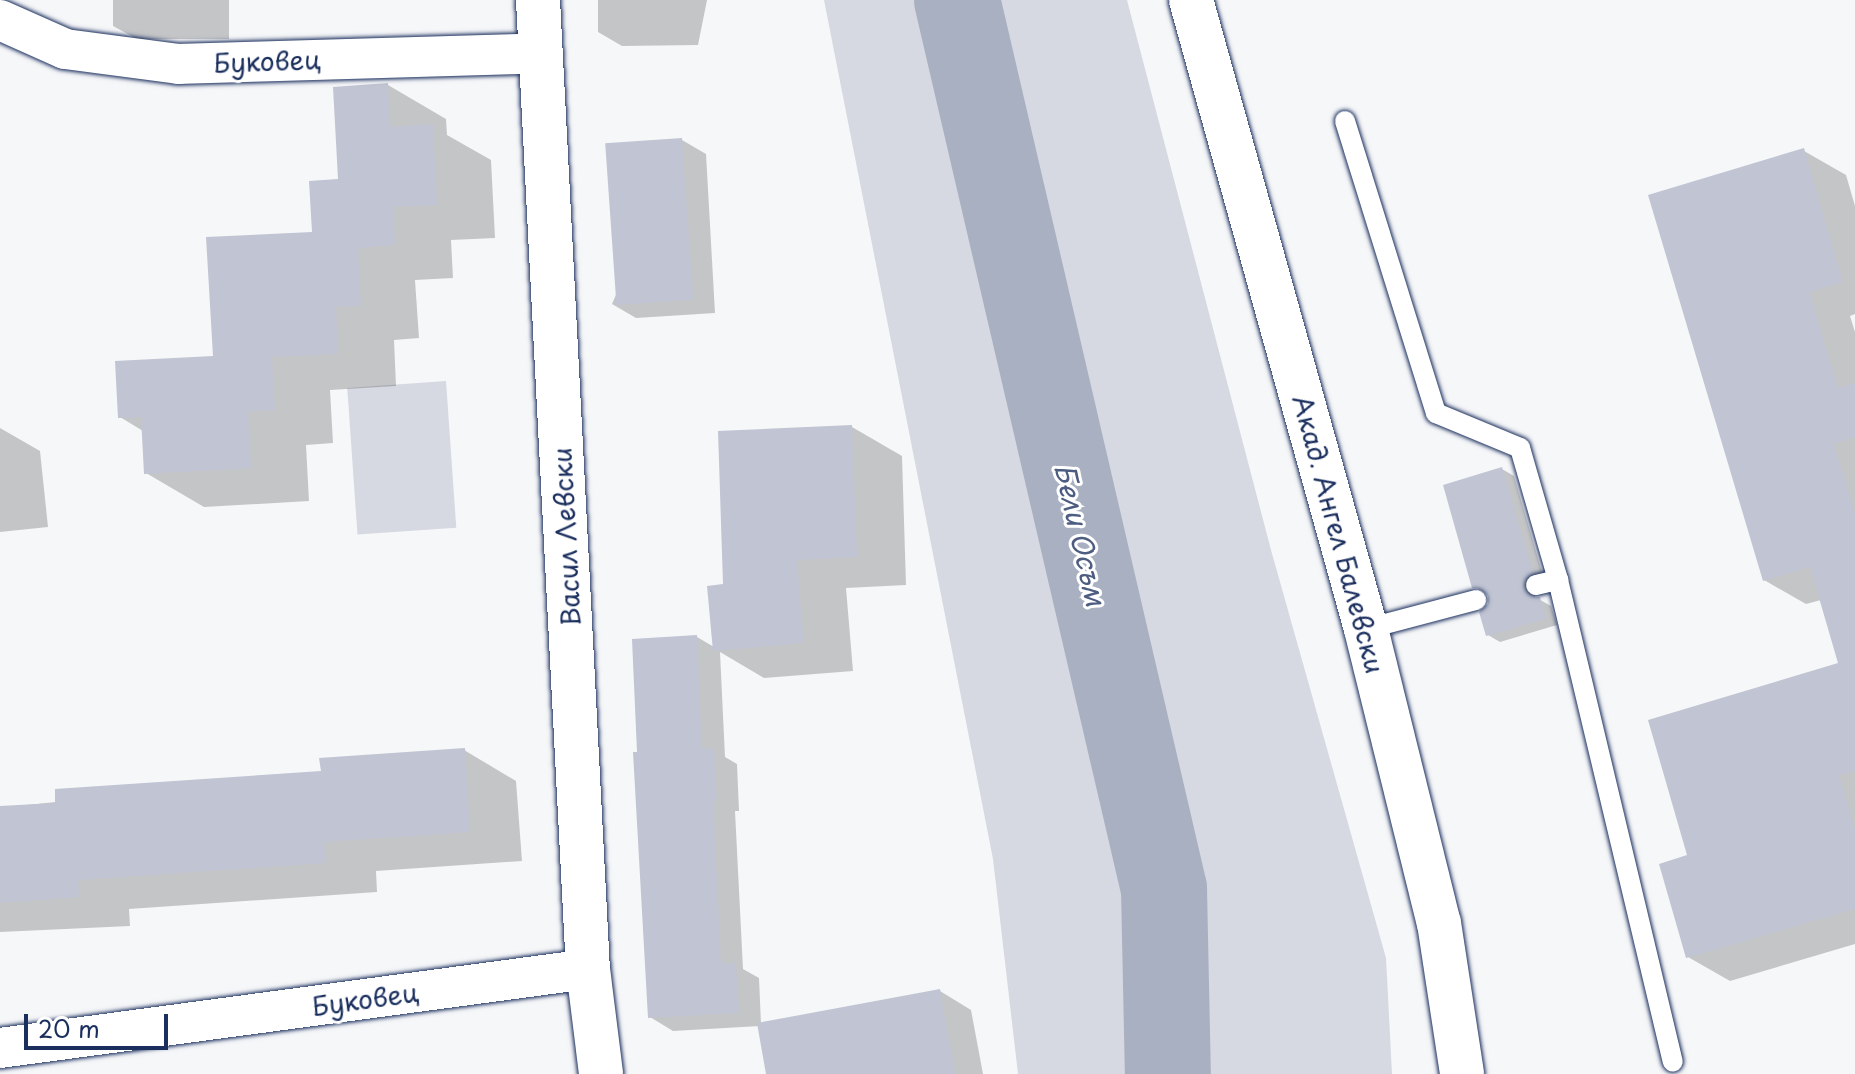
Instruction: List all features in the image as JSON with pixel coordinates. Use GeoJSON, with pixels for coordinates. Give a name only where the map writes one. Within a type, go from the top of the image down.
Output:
{"type":"FeatureCollection","features":[{"type":"Feature","properties":{"kind":"street","name":"Васил Левски"},"geometry":{"type":"LineString","coordinates":[[538,0],[588,969],[601,1074]]}},
{"type":"Feature","properties":{"kind":"street","name":"Акад. Ангел Балевски"},"geometry":{"type":"LineString","coordinates":[[1191,0],[1366,629],[1439,923],[1462,1074]]}},
{"type":"Feature","properties":{"kind":"street","name":"Буковец"},"geometry":{"type":"LineString","coordinates":[[0,20],[65,49],[179,64],[542,53]]}},
{"type":"Feature","properties":{"kind":"street","name":"Буковец"},"geometry":{"type":"LineString","coordinates":[[0,1048],[588,969]]}},
{"type":"Feature","properties":{"kind":"lane"},"geometry":{"type":"LineString","coordinates":[[1345,121],[1436,413],[1520,448],[1558,580],[1673,1061]]}},
{"type":"Feature","properties":{"kind":"lane"},"geometry":{"type":"LineString","coordinates":[[1536,585],[1558,580]]}},
{"type":"Feature","properties":{"kind":"lane"},"geometry":{"type":"LineString","coordinates":[[1366,629],[1476,600]]}},
{"type":"Feature","properties":{"kind":"shaded area"},"geometry":{"type":"Polygon","coordinates":[[[824,0],[1127,0],[1271,550],[1386,958],[1392,1074],[1018,1074],[993,859],[824,0]]]}},
{"type":"Feature","properties":{"kind":"shaded area"},"geometry":{"type":"Polygon","coordinates":[[[446,381],[456,528],[357,535],[347,388],[446,381]]]}},
{"type":"Feature","properties":{"kind":"building"},"geometry":{"type":"Polygon","coordinates":[[[388,83],[390,127],[433,124],[437,205],[393,207],[395,245],[358,248],[361,306],[336,307],[338,354],[272,357],[275,410],[248,412],[251,468],[144,474],[141,417],[118,418],[115,361],[213,356],[206,237],[312,232],[309,181],[338,179],[333,87],[388,83]]]}},
{"type":"Feature","properties":{"kind":"building"},"geometry":{"type":"Polygon","coordinates":[[[682,138],[693,300],[616,305],[605,143],[682,138]]]}},
{"type":"Feature","properties":{"kind":"building"},"geometry":{"type":"Polygon","coordinates":[[[1804,148],[1843,282],[1809,292],[1838,388],[1855,383],[1855,437],[1834,444],[1855,515],[1855,771],[1839,775],[1855,830],[1855,909],[1686,958],[1659,864],[1687,855],[1648,720],[1838,663],[1810,567],[1763,581],[1648,195],[1804,148]]]}},
{"type":"Feature","properties":{"kind":"building"},"geometry":{"type":"Polygon","coordinates":[[[852,425],[857,557],[797,560],[804,643],[713,651],[707,586],[723,584],[718,431],[852,425]]]}},
{"type":"Feature","properties":{"kind":"building"},"geometry":{"type":"Polygon","coordinates":[[[1502,467],[1533,572],[1524,580],[1524,589],[1531,597],[1540,597],[1546,619],[1486,636],[1479,612],[1488,604],[1488,596],[1480,588],[1472,588],[1443,485],[1502,467]]]}},
{"type":"Feature","properties":{"kind":"building"},"geometry":{"type":"Polygon","coordinates":[[[697,635],[702,749],[714,748],[717,799],[713,799],[721,963],[736,963],[739,1013],[648,1018],[633,752],[637,752],[632,639],[697,635]]]}},
{"type":"Feature","properties":{"kind":"building"},"geometry":{"type":"Polygon","coordinates":[[[465,748],[470,832],[324,842],[326,863],[78,880],[79,897],[0,903],[0,806],[55,803],[55,789],[321,771],[319,758],[465,748]]]}},
{"type":"Feature","properties":{"kind":"building"},"geometry":{"type":"Polygon","coordinates":[[[940,989],[955,1074],[766,1074],[757,1023],[940,989]]]}},
{"type":"Feature","properties":{"kind":"waterway","name":"Бели Осъм"},"geometry":{"type":"LineString","coordinates":[[957,0],[1164,889],[1168,1074]]}}]}
